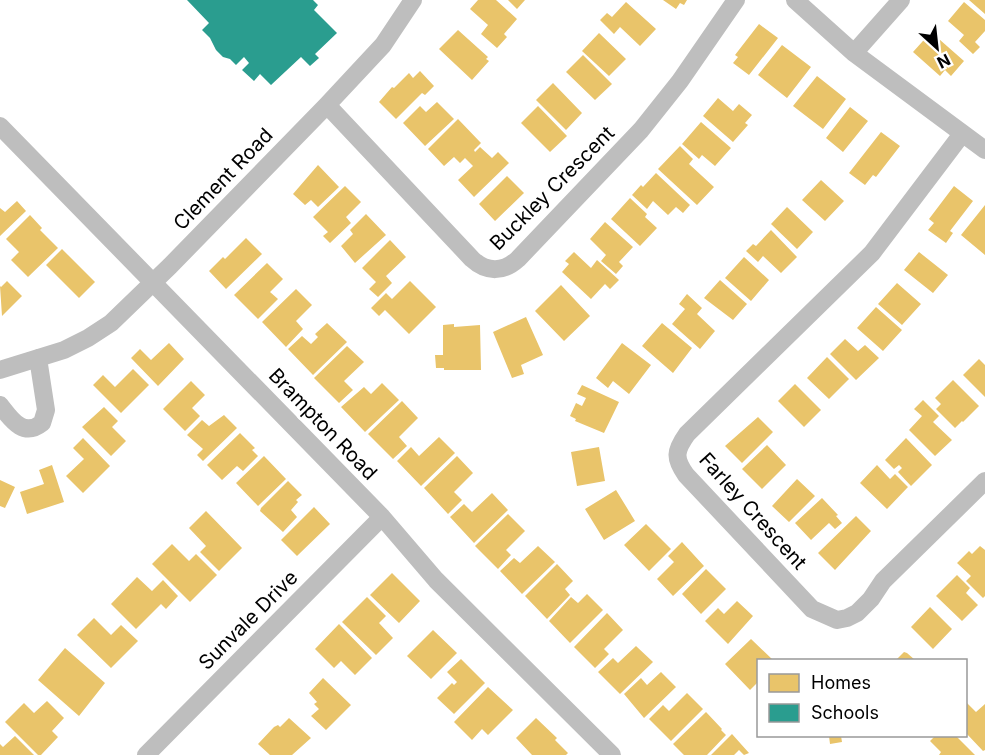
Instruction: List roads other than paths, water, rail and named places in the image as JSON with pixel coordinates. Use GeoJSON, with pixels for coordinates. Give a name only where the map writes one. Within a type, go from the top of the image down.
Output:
{"type":"FeatureCollection","features":[{"type":"Feature","properties":{"kind":"street","name":"Clement Road"},"geometry":{"type":"LineString","coordinates":[[0,370],[64,350],[111,323],[327,105],[383,45],[413,0]]}},
{"type":"Feature","properties":{"kind":"street","name":"Buckley Crescent"},"geometry":{"type":"LineString","coordinates":[[327,105],[476,263],[488,269],[502,269],[518,259],[641,130],[680,81],[736,0]]}},
{"type":"Feature","properties":{"kind":"street"},"geometry":{"type":"LineString","coordinates":[[795,0],[854,53],[985,150]]}},
{"type":"Feature","properties":{"kind":"street"},"geometry":{"type":"LineString","coordinates":[[854,53],[901,0]]}},
{"type":"Feature","properties":{"kind":"street","name":"Brampton Road"},"geometry":{"type":"LineString","coordinates":[[0,126],[382,517],[436,579],[612,755]]}},
{"type":"Feature","properties":{"kind":"street","name":"Farley Crescent"},"geometry":{"type":"LineString","coordinates":[[962,134],[872,253],[687,434],[677,454],[686,476],[812,609],[837,620],[848,618],[864,607],[883,581],[985,482]]}},
{"type":"Feature","properties":{"kind":"street"},"geometry":{"type":"LineString","coordinates":[[0,405],[24,429],[37,427],[43,422],[46,410],[38,358]]}},
{"type":"Feature","properties":{"kind":"street","name":"Sunvale Drive"},"geometry":{"type":"LineString","coordinates":[[146,755],[382,517]]}}]}
